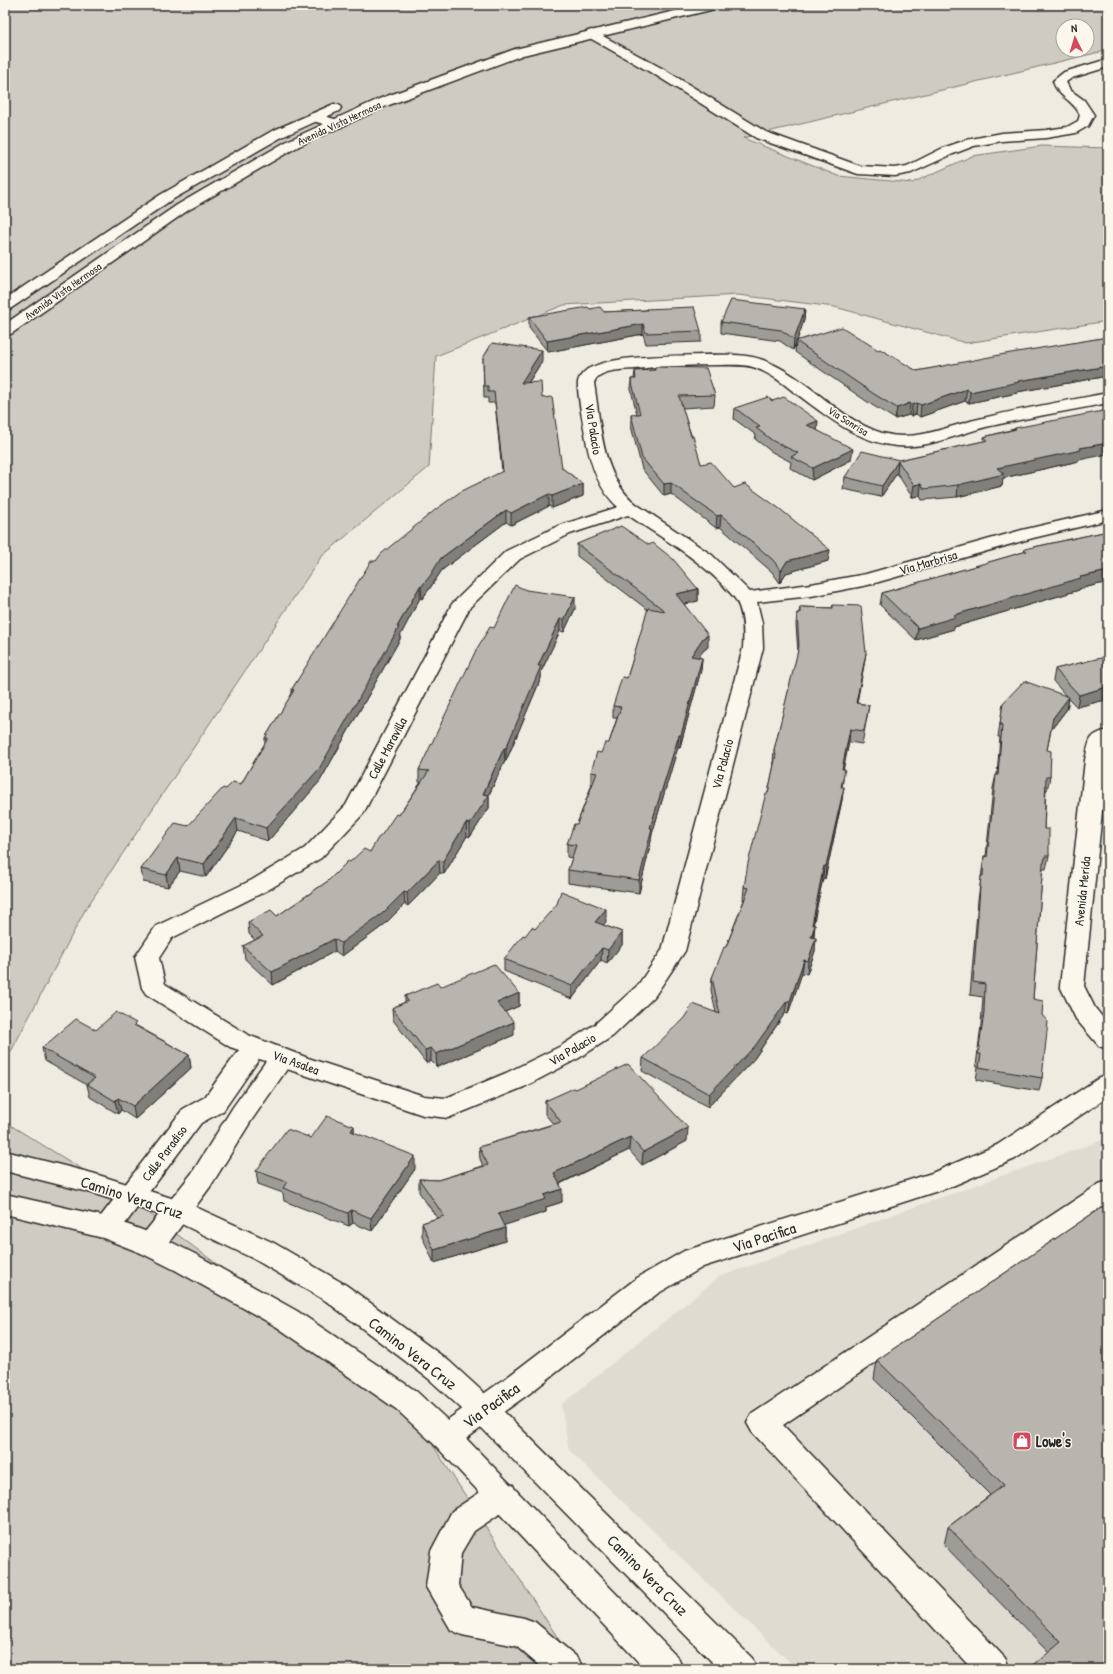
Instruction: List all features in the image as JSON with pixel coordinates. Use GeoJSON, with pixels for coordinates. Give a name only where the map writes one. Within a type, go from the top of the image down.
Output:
{"type":"FeatureCollection","features":[{"type":"Feature","properties":{"kind":"street"},"geometry":{"type":"LineString","coordinates":[[620,15],[665,5]]}},
{"type":"Feature","properties":{"kind":"street","name":"Avenida Vista Hermosa"},"geometry":{"type":"LineString","coordinates":[[5,331],[182,208],[294,143],[384,102],[519,52],[715,5]]}},
{"type":"Feature","properties":{"kind":"street"},"geometry":{"type":"LineString","coordinates":[[468,57],[560,30]]}},
{"type":"Feature","properties":{"kind":"street"},"geometry":{"type":"LineString","coordinates":[[592,34],[661,73],[761,135],[858,170],[877,172],[895,172],[911,169],[948,151],[1002,137],[1046,134],[1070,130],[1084,123],[1087,116],[1083,106],[1064,93],[1060,88],[1060,81],[1068,75],[1108,63]]}},
{"type":"Feature","properties":{"kind":"street","name":"Avenida Vista Hermosa"},"geometry":{"type":"LineString","coordinates":[[5,306],[165,198],[277,134],[344,104]]}},
{"type":"Feature","properties":{"kind":"street"},"geometry":{"type":"LineString","coordinates":[[315,117],[336,124]]}},
{"type":"Feature","properties":{"kind":"street","name":"Via Sonrisa"},"geometry":{"type":"LineString","coordinates":[[598,370],[625,365],[730,359],[755,362],[776,371],[844,420],[872,436],[898,440],[917,440],[983,423],[1108,398]]}},
{"type":"Feature","properties":{"kind":"street","name":"Via Palacio"},"geometry":{"type":"LineString","coordinates":[[448,1108],[515,1080],[570,1052],[604,1030],[646,991],[673,950],[753,648],[750,610],[745,598],[721,572],[698,551],[631,509],[616,496],[607,480],[595,448],[586,383],[590,375],[598,370]]}},
{"type":"Feature","properties":{"kind":"street","name":"Calle Maravilla"},"geometry":{"type":"LineString","coordinates":[[154,988],[147,957],[164,932],[260,886],[313,853],[355,809],[462,604],[513,555],[564,530],[614,513],[631,509]]}},
{"type":"Feature","properties":{"kind":"street","name":"Via Marbrisa"},"geometry":{"type":"LineString","coordinates":[[745,598],[811,590],[868,579],[1028,534],[1108,515]]}},
{"type":"Feature","properties":{"kind":"street","name":"Avenida Merida"},"geometry":{"type":"LineString","coordinates":[[1108,736],[1102,739],[1096,760],[1072,986],[1085,1013],[1108,1040]]}},
{"type":"Feature","properties":{"kind":"street","name":"Via Asalea"},"geometry":{"type":"LineString","coordinates":[[154,988],[239,1040],[282,1057],[423,1105],[448,1108]]}},
{"type":"Feature","properties":{"kind":"street","name":"Calle Paradiso"},"geometry":{"type":"LineString","coordinates":[[107,1228],[192,1116],[214,1104],[255,1046]]}},
{"type":"Feature","properties":{"kind":"street"},"geometry":{"type":"LineString","coordinates":[[152,1245],[201,1180],[242,1114],[282,1057]]}},
{"type":"Feature","properties":{"kind":"street","name":"Via Pacifica"},"geometry":{"type":"LineString","coordinates":[[446,1437],[484,1411],[647,1286],[694,1259],[941,1180],[1006,1152],[1108,1085]]}},
{"type":"Feature","properties":{"kind":"street"},"geometry":{"type":"LineString","coordinates":[[214,1104],[242,1114]]}},
{"type":"Feature","properties":{"kind":"street","name":"Camino Vera Cruz"},"geometry":{"type":"LineString","coordinates":[[5,1161],[92,1183],[178,1210],[264,1251],[336,1293],[440,1370],[484,1411],[741,1669]]}},
{"type":"Feature","properties":{"kind":"street"},"geometry":{"type":"LineString","coordinates":[[994,1669],[762,1423],[1108,1191]]}},
{"type":"Feature","properties":{"kind":"street"},"geometry":{"type":"LineString","coordinates":[[5,1204],[107,1228],[152,1245],[287,1319],[406,1400],[446,1437],[667,1669]]}},
{"type":"Feature","properties":{"kind":"street"},"geometry":{"type":"LineString","coordinates":[[502,1495],[462,1521],[446,1551],[442,1586],[462,1620],[524,1633],[567,1669]]}},
{"type":"Feature","properties":{"kind":"shaded area"},"geometry":{"type":"Polygon","coordinates":[[[5,5],[1108,5],[1108,50],[1095,53],[1095,18],[1055,18],[1055,58],[1075,58],[743,138],[838,176],[912,183],[972,156],[1042,146],[1108,148],[1108,321],[966,343],[835,307],[738,295],[564,305],[436,356],[429,467],[321,557],[85,910],[5,1063],[5,5]]]}},
{"type":"Feature","properties":{"kind":"shaded area"},"geometry":{"type":"Polygon","coordinates":[[[5,1122],[123,1194],[408,1407],[578,1669],[5,1669],[5,1122]]]}},
{"type":"Feature","properties":{"kind":"shaded area"},"geometry":{"type":"Polygon","coordinates":[[[1108,1138],[1108,1669],[797,1669],[569,1450],[561,1405],[719,1277],[1108,1138]]]}},
{"type":"Feature","properties":{"kind":"building"},"geometry":{"type":"Polygon","coordinates":[[[731,300],[805,309],[794,339],[781,330],[721,322],[731,300]]]}},
{"type":"Feature","properties":{"kind":"building"},"geometry":{"type":"Polygon","coordinates":[[[588,307],[590,309],[600,307],[604,312],[694,307],[701,331],[646,333],[643,324],[547,341],[529,317],[588,307]]]}},
{"type":"Feature","properties":{"kind":"building"},"geometry":{"type":"Polygon","coordinates":[[[842,327],[878,350],[880,349],[917,371],[1005,354],[1108,337],[1108,366],[1018,381],[1019,382],[970,392],[967,389],[921,405],[917,403],[912,405],[910,403],[897,408],[796,341],[842,327]]]}},
{"type":"Feature","properties":{"kind":"building"},"geometry":{"type":"Polygon","coordinates":[[[492,343],[542,350],[521,383],[541,382],[542,398],[552,397],[562,468],[583,484],[552,496],[549,494],[511,513],[506,510],[441,558],[430,576],[421,587],[420,586],[397,627],[399,627],[319,769],[266,828],[236,818],[204,864],[178,858],[166,875],[141,869],[175,823],[188,826],[223,788],[226,789],[233,782],[241,784],[268,738],[265,738],[294,690],[292,689],[371,561],[376,561],[381,554],[435,510],[460,492],[503,471],[494,392],[488,392],[488,386],[484,386],[483,358],[492,343]]]}},
{"type":"Feature","properties":{"kind":"building"},"geometry":{"type":"Polygon","coordinates":[[[655,367],[706,368],[715,395],[679,396],[701,464],[711,462],[734,488],[745,484],[780,509],[830,550],[787,561],[781,571],[773,560],[721,515],[717,516],[671,483],[664,484],[642,458],[631,414],[640,414],[631,379],[636,379],[635,371],[655,370],[655,367]]]}},
{"type":"Feature","properties":{"kind":"building"},"geometry":{"type":"Polygon","coordinates":[[[768,397],[772,401],[784,397],[818,421],[807,425],[853,449],[813,468],[791,457],[798,453],[773,441],[756,428],[760,427],[735,408],[768,397]]]}},
{"type":"Feature","properties":{"kind":"building"},"geometry":{"type":"Polygon","coordinates":[[[1108,410],[1108,443],[1080,448],[1081,450],[997,468],[1004,474],[958,485],[924,489],[921,484],[914,485],[898,461],[882,486],[845,477],[862,451],[899,460],[988,440],[984,437],[1016,429],[1015,428],[1108,410]]]}},
{"type":"Feature","properties":{"kind":"building"},"geometry":{"type":"Polygon","coordinates":[[[621,526],[649,545],[653,543],[673,559],[698,589],[676,594],[708,635],[703,638],[691,656],[702,658],[681,735],[679,735],[650,828],[652,828],[639,880],[568,870],[576,845],[567,844],[574,824],[577,824],[597,773],[591,772],[597,752],[601,753],[605,743],[609,743],[621,707],[613,706],[622,677],[627,678],[648,608],[665,611],[577,544],[621,526]]]}},
{"type":"Feature","properties":{"kind":"building"},"geometry":{"type":"Polygon","coordinates":[[[1108,531],[1108,571],[1080,577],[1081,578],[954,615],[956,617],[918,628],[882,593],[1027,551],[1025,549],[1108,531]]]}},
{"type":"Feature","properties":{"kind":"building"},"geometry":{"type":"Polygon","coordinates":[[[515,585],[526,590],[575,597],[564,620],[560,619],[538,666],[541,666],[506,748],[504,748],[483,794],[489,795],[470,824],[466,823],[443,861],[439,860],[407,893],[404,892],[383,913],[341,943],[334,939],[272,972],[243,946],[263,936],[248,922],[271,910],[277,916],[328,881],[348,861],[350,862],[364,849],[370,852],[378,838],[396,814],[399,815],[429,771],[419,770],[476,650],[490,627],[494,628],[515,585]]]}},
{"type":"Feature","properties":{"kind":"building"},"geometry":{"type":"Polygon","coordinates":[[[833,605],[861,606],[866,653],[856,703],[869,705],[864,731],[850,729],[842,769],[845,769],[841,787],[844,787],[826,866],[824,866],[822,874],[812,925],[815,925],[811,937],[816,938],[808,961],[804,960],[790,1001],[787,1001],[755,1046],[709,1094],[643,1058],[684,1018],[693,1004],[720,1014],[712,978],[749,888],[744,887],[748,863],[766,793],[768,793],[776,755],[774,750],[799,646],[797,613],[800,613],[800,607],[833,608],[833,605]]]}},
{"type":"Feature","properties":{"kind":"building"},"geometry":{"type":"Polygon","coordinates":[[[1108,657],[1108,688],[1107,687],[1079,695],[1055,669],[1096,659],[1108,657]]]}},
{"type":"Feature","properties":{"kind":"building"},"geometry":{"type":"Polygon","coordinates":[[[1024,681],[1069,697],[1053,718],[1047,750],[1051,751],[1050,777],[1046,777],[1044,829],[1049,829],[1049,856],[1045,856],[1043,863],[1033,999],[1043,1001],[1042,1015],[1048,1022],[1042,1078],[979,1067],[981,1054],[978,1054],[984,1012],[985,984],[973,982],[981,876],[983,876],[984,856],[987,857],[996,775],[998,775],[1002,725],[1000,724],[1003,703],[1024,681]]]}},
{"type":"Feature","properties":{"kind":"building"},"geometry":{"type":"Polygon","coordinates":[[[561,891],[606,909],[595,922],[622,932],[608,950],[602,948],[572,986],[504,959],[523,935],[525,936],[532,927],[535,929],[557,904],[561,891]]]}},
{"type":"Feature","properties":{"kind":"building"},"geometry":{"type":"Polygon","coordinates":[[[494,964],[519,993],[497,1003],[514,1022],[436,1054],[431,1048],[425,1050],[392,1008],[408,1001],[405,996],[437,983],[440,987],[494,964]]]}},
{"type":"Feature","properties":{"kind":"building"},"geometry":{"type":"Polygon","coordinates":[[[116,1012],[136,1023],[134,1025],[189,1055],[133,1106],[118,1098],[115,1101],[87,1084],[95,1078],[42,1048],[76,1019],[96,1030],[116,1012]]]}},
{"type":"Feature","properties":{"kind":"building"},"geometry":{"type":"Polygon","coordinates":[[[628,1064],[688,1128],[643,1152],[630,1137],[554,1173],[562,1189],[544,1195],[546,1199],[498,1214],[505,1228],[434,1250],[422,1223],[444,1216],[419,1179],[438,1180],[488,1165],[479,1147],[561,1122],[545,1101],[574,1088],[576,1089],[628,1064]]]}},
{"type":"Feature","properties":{"kind":"building"},"geometry":{"type":"Polygon","coordinates":[[[327,1116],[354,1126],[351,1131],[415,1156],[371,1218],[351,1210],[348,1213],[283,1188],[287,1182],[256,1171],[287,1129],[311,1138],[327,1116]]]}},
{"type":"Feature","properties":{"kind":"building","name":"Lowe's"},"geometry":{"type":"Polygon","coordinates":[[[1108,1203],[1108,1669],[1040,1669],[1035,1664],[1061,1642],[948,1527],[1004,1485],[877,1360],[1108,1203]]]}},
{"type":"Feature","properties":{"kind":"place","name":"Lowe's"},"geometry":{"type":"Point","coordinates":[1022,1441]}}]}
